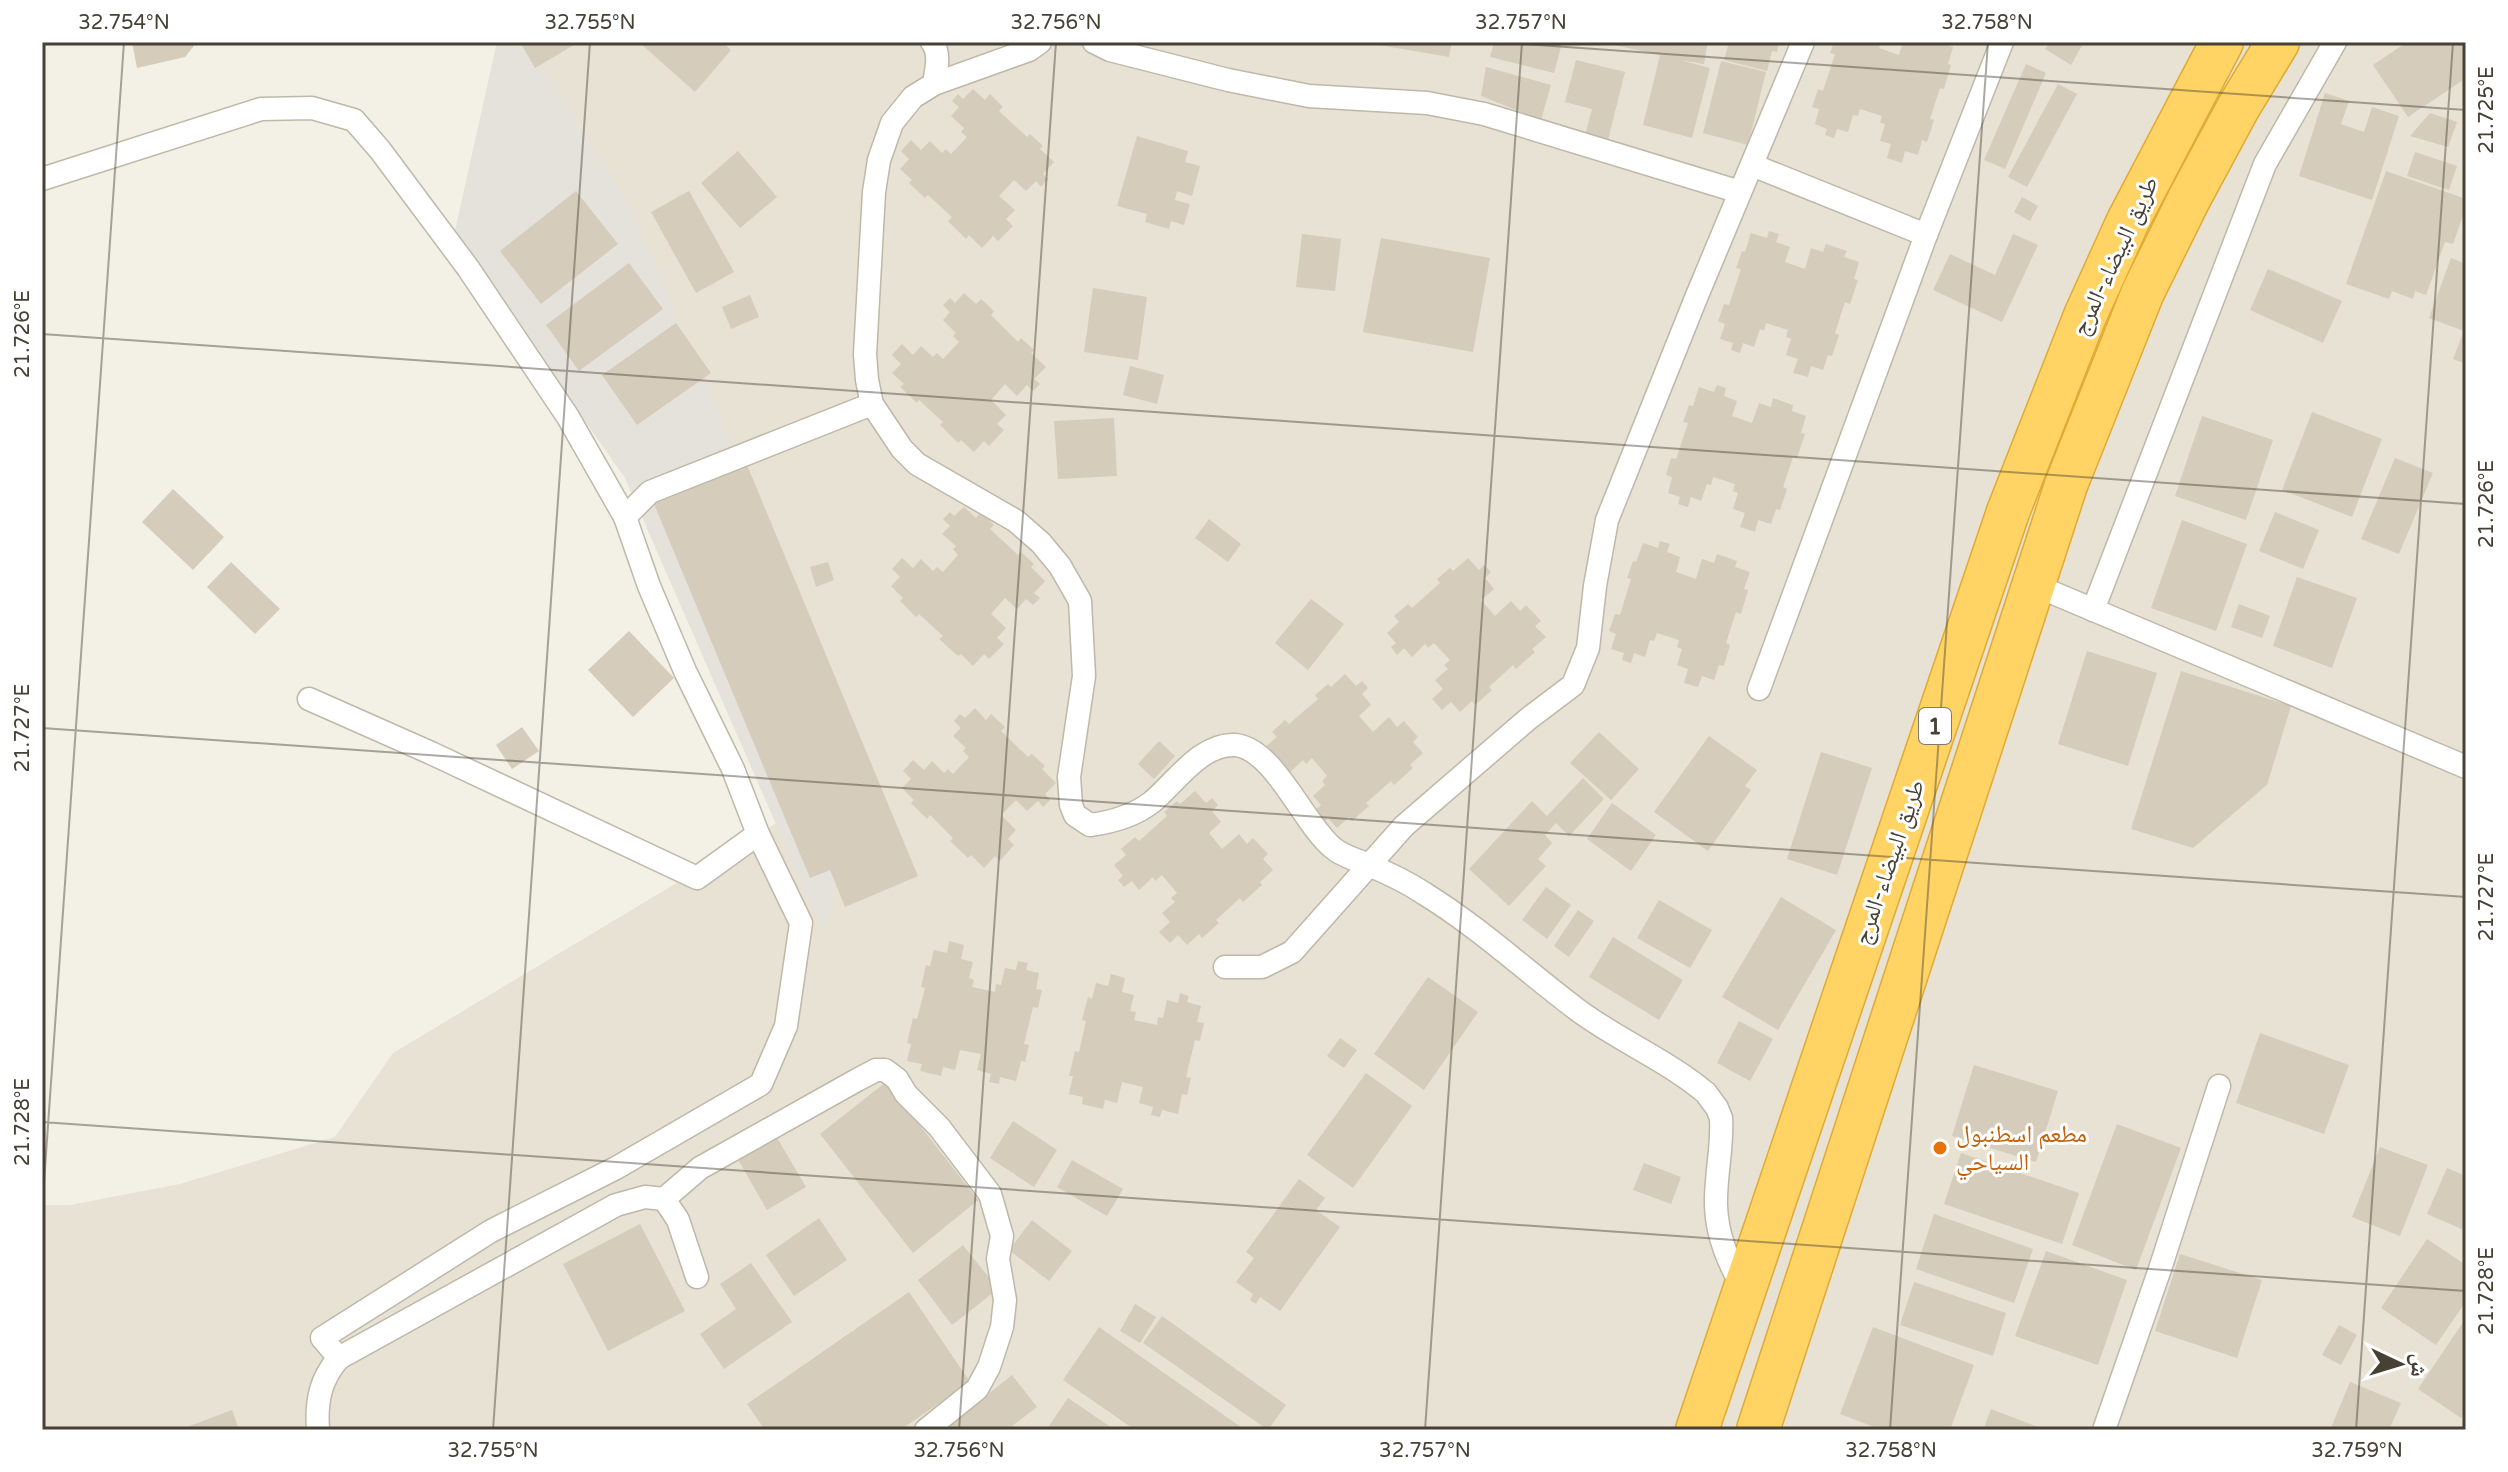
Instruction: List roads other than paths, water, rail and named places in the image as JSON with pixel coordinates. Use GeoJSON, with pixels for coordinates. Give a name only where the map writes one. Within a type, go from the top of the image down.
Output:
{"type":"FeatureCollection","features":[{"type":"Feature","properties":{"kind":"highway","name":"طريق البيضاء-المرج"},"geometry":{"type":"LineString","coordinates":[[1697,1430],[1998,541],[2040,428],[2085,316],[2128,221],[2222,42]]}},
{"type":"Feature","properties":{"kind":"highway","name":"طريق البيضاء-المرج"},"geometry":{"type":"LineString","coordinates":[[1758,1430],[2032,584],[2087,429],[2143,292],[2238,108],[2278,42]]}},
{"type":"Feature","properties":{"kind":"street"},"geometry":{"type":"LineString","coordinates":[[932,42],[936,46],[938,64],[934,84]]}},
{"type":"Feature","properties":{"kind":"street"},"geometry":{"type":"LineString","coordinates":[[1040,42],[1029,50],[934,84],[913,97],[892,123],[879,160],[874,192],[865,354],[872,404],[887,429],[917,464],[1016,521],[1041,543],[1060,566],[1080,601],[1084,676],[1069,777],[1075,815],[1090,825],[1132,814],[1151,803],[1218,747],[1239,745],[1248,749],[1270,768],[1335,851],[1413,886],[1457,914],[1581,1013],[1706,1093],[1721,1118],[1716,1205],[1719,1232],[1744,1291]]}},
{"type":"Feature","properties":{"kind":"street"},"geometry":{"type":"LineString","coordinates":[[1094,42],[1110,50],[1228,80],[1309,96],[1427,103],[1484,114],[1740,192]]}},
{"type":"Feature","properties":{"kind":"street"},"geometry":{"type":"LineString","coordinates":[[1225,967],[1262,967],[1292,952],[1368,864],[1416,816],[1528,719],[1573,685],[1588,648],[1607,520],[1803,42]]}},
{"type":"Feature","properties":{"kind":"street"},"geometry":{"type":"LineString","coordinates":[[2093,610],[2265,164],[2335,42]]}},
{"type":"Feature","properties":{"kind":"street"},"geometry":{"type":"LineString","coordinates":[[1759,689],[1996,44]]}},
{"type":"Feature","properties":{"kind":"street"},"geometry":{"type":"LineString","coordinates":[[42,179],[261,109],[312,108],[354,120],[468,268],[568,417],[625,517],[649,586],[685,671],[733,769],[758,834],[801,923],[786,1026],[761,1084],[616,1168],[491,1231],[322,1338],[339,1358]]}},
{"type":"Feature","properties":{"kind":"street"},"geometry":{"type":"LineString","coordinates":[[1752,165],[1926,235]]}},
{"type":"Feature","properties":{"kind":"street"},"geometry":{"type":"LineString","coordinates":[[625,517],[650,492],[872,404]]}},
{"type":"Feature","properties":{"kind":"street"},"geometry":{"type":"LineString","coordinates":[[2032,584],[2466,767]]}},
{"type":"Feature","properties":{"kind":"street"},"geometry":{"type":"LineString","coordinates":[[309,699],[697,878],[758,834]]}},
{"type":"Feature","properties":{"kind":"street"},"geometry":{"type":"LineString","coordinates":[[318,1430],[317,1408],[321,1390],[328,1370],[339,1358],[616,1205],[645,1197],[664,1199],[700,1168],[876,1070],[892,1073],[906,1094],[939,1127],[990,1194],[1002,1236],[998,1259],[1005,1300],[1002,1327],[989,1367],[977,1389],[926,1430]]}},
{"type":"Feature","properties":{"kind":"street"},"geometry":{"type":"LineString","coordinates":[[2104,1430],[2219,1086]]}},
{"type":"Feature","properties":{"kind":"street"},"geometry":{"type":"LineString","coordinates":[[664,1199],[678,1220],[697,1277]]}},
{"type":"Feature","properties":{"kind":"place","name":"مطعم اسطنبول السياحي"},"geometry":{"type":"Point","coordinates":[1940,1148]}}]}
